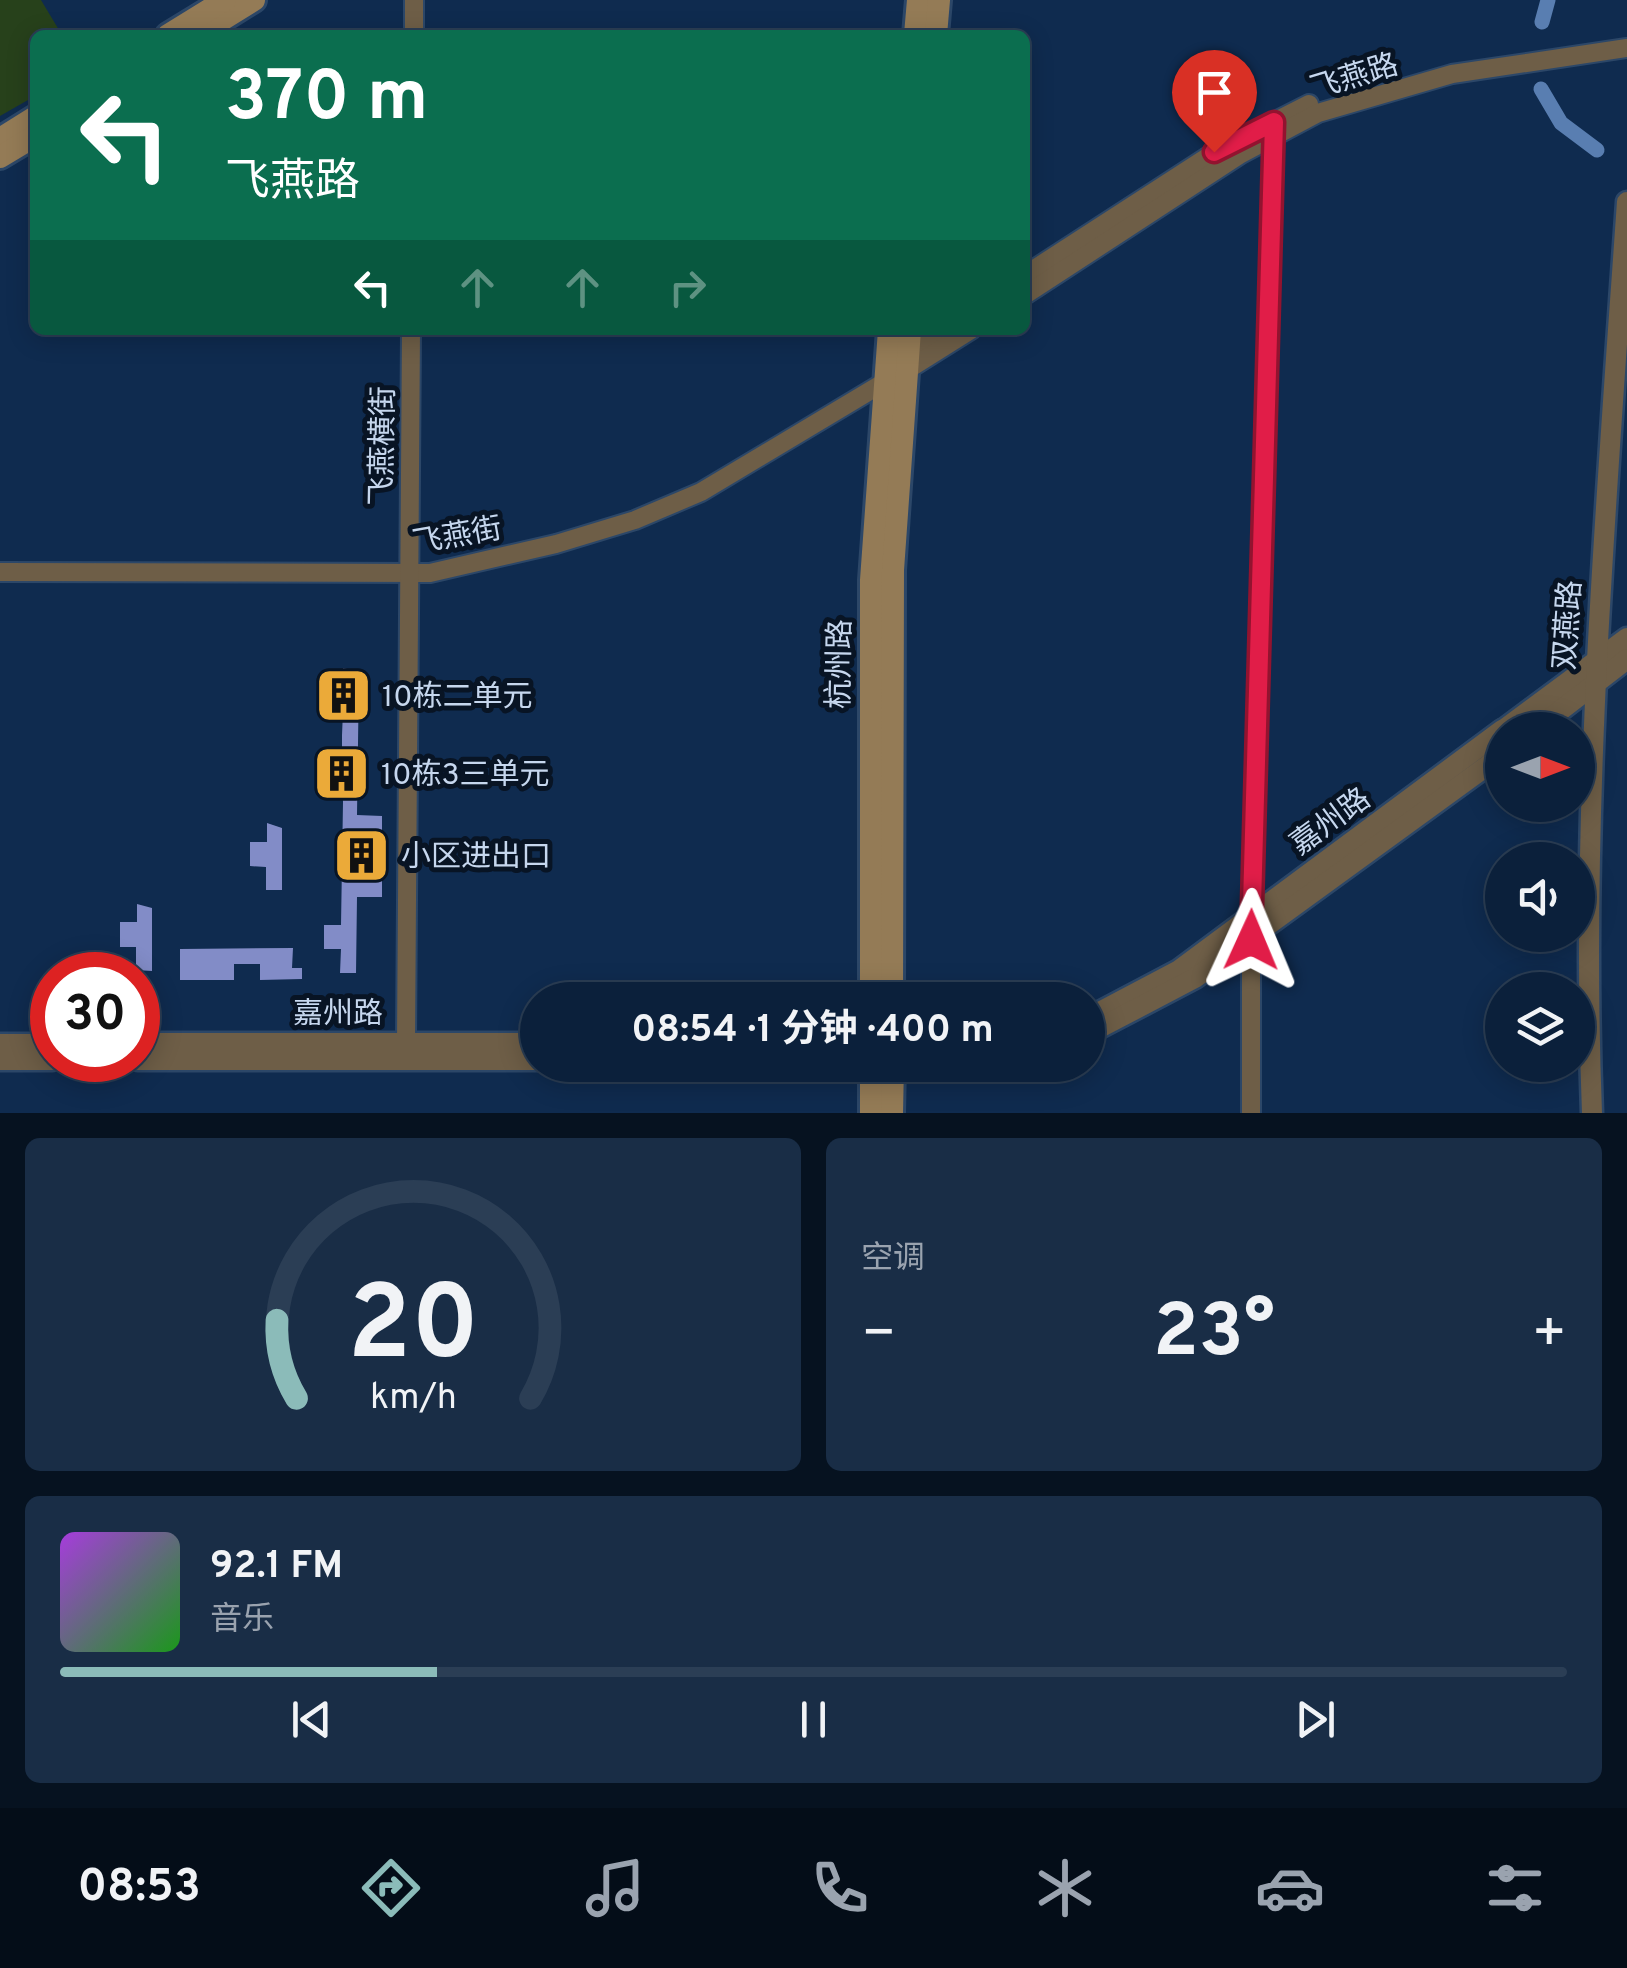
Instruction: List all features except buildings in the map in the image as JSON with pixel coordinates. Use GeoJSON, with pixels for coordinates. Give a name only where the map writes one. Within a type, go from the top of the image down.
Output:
{"type":"FeatureCollection","features":[{"type":"Feature","properties":{"kind":"main road"},"geometry":{"type":"LineString","coordinates":[[176,30],[225,0]]}},
{"type":"Feature","properties":{"kind":"main road"},"geometry":{"type":"LineString","coordinates":[[206,30],[254,0]]}},
{"type":"Feature","properties":{"kind":"main road"},"geometry":{"type":"LineString","coordinates":[[915,30],[918,0]]}},
{"type":"Feature","properties":{"kind":"main road"},"geometry":{"type":"LineString","coordinates":[[936,30],[939,0]]}},
{"type":"Feature","properties":{"kind":"main road"},"geometry":{"type":"LineString","coordinates":[[0,139],[30,120]]}},
{"type":"Feature","properties":{"kind":"main road"},"geometry":{"type":"LineString","coordinates":[[0,157],[30,139]]}},
{"type":"Feature","properties":{"kind":"main road","name":"杭州路"},"geometry":{"type":"LineString","coordinates":[[870,982],[868,683],[888,335]]}},
{"type":"Feature","properties":{"kind":"main road","name":"杭州路"},"geometry":{"type":"LineString","coordinates":[[892,982],[893,589],[908,352]]}},
{"type":"Feature","properties":{"kind":"main road"},"geometry":{"type":"LineString","coordinates":[[871,1082],[871,1113]]}},
{"type":"Feature","properties":{"kind":"main road"},"geometry":{"type":"LineString","coordinates":[[892,1113],[893,1082]]}},
{"type":"Feature","properties":{"kind":"street"},"geometry":{"type":"LineString","coordinates":[[414,0],[414,30]]}},
{"type":"Feature","properties":{"kind":"street","name":"飞燕路"},"geometry":{"type":"LineString","coordinates":[[1030,292],[1311,103],[1448,65],[1627,37]]}},
{"type":"Feature","properties":{"kind":"street","name":"飞燕路"},"geometry":{"type":"LineString","coordinates":[[1030,272],[1214,152],[1274,129],[1452,74],[1627,48]]}},
{"type":"Feature","properties":{"kind":"street"},"geometry":{"type":"LineString","coordinates":[[1252,1113],[1251,917],[1274,129]]}},
{"type":"Feature","properties":{"kind":"street","name":"双燕路"},"geometry":{"type":"LineString","coordinates":[[1592,1113],[1586,865],[1593,684],[1627,202]]}},
{"type":"Feature","properties":{"kind":"street","name":"飞燕横街"},"geometry":{"type":"LineString","coordinates":[[406,1043],[411,335]]}},
{"type":"Feature","properties":{"kind":"street"},"geometry":{"type":"LineString","coordinates":[[883,383],[908,352],[934,335]]}},
{"type":"Feature","properties":{"kind":"street"},"geometry":{"type":"LineString","coordinates":[[908,352],[956,335]]}},
{"type":"Feature","properties":{"kind":"street","name":"飞燕街"},"geometry":{"type":"LineString","coordinates":[[0,572],[430,572],[556,544],[635,520],[701,492],[883,383]]}},
{"type":"Feature","properties":{"kind":"street","name":"嘉州路"},"geometry":{"type":"LineString","coordinates":[[1526,712],[1627,638]]}},
{"type":"Feature","properties":{"kind":"street"},"geometry":{"type":"LineString","coordinates":[[1558,712],[1627,659]]}},
{"type":"Feature","properties":{"kind":"street","name":"嘉州路"},"geometry":{"type":"LineString","coordinates":[[1105,1009],[1180,970],[1485,743]]}},
{"type":"Feature","properties":{"kind":"street"},"geometry":{"type":"LineString","coordinates":[[1105,1026],[1148,1006],[1251,940],[1485,768]]}},
{"type":"Feature","properties":{"kind":"street","name":"嘉州路"},"geometry":{"type":"LineString","coordinates":[[160,1043],[520,1043]]}},
{"type":"Feature","properties":{"kind":"street"},"geometry":{"type":"LineString","coordinates":[[0,1044],[30,1044]]}},
{"type":"Feature","properties":{"kind":"street"},"geometry":{"type":"LineString","coordinates":[[0,1060],[30,1060]]}},
{"type":"Feature","properties":{"kind":"street"},"geometry":{"type":"LineString","coordinates":[[160,1060],[520,1060]]}},
{"type":"Feature","properties":{"kind":"green space"},"geometry":{"type":"Polygon","coordinates":[[[0,0],[41,0],[59,30],[30,30],[30,99],[0,116],[0,0]]]}},
{"type":"Feature","properties":{"kind":"waterway"},"geometry":{"type":"LineString","coordinates":[[1542,22],[1548,0]]}},
{"type":"Feature","properties":{"kind":"waterway"},"geometry":{"type":"LineString","coordinates":[[1541,89],[1561,123],[1597,150]]}},
{"type":"Feature","properties":{"kind":"place","name":"10栋二单元"},"geometry":{"type":"Point","coordinates":[343,696]}},
{"type":"Feature","properties":{"kind":"place","name":"10栋3三单元"},"geometry":{"type":"Point","coordinates":[342,774]}},
{"type":"Feature","properties":{"kind":"place","name":"小区进出口"},"geometry":{"type":"Point","coordinates":[362,856]}},
{"type":"Feature","properties":{"kind":"route"},"geometry":{"type":"LineString","coordinates":[[1214,152],[1274,122],[1251,940]]}}]}
